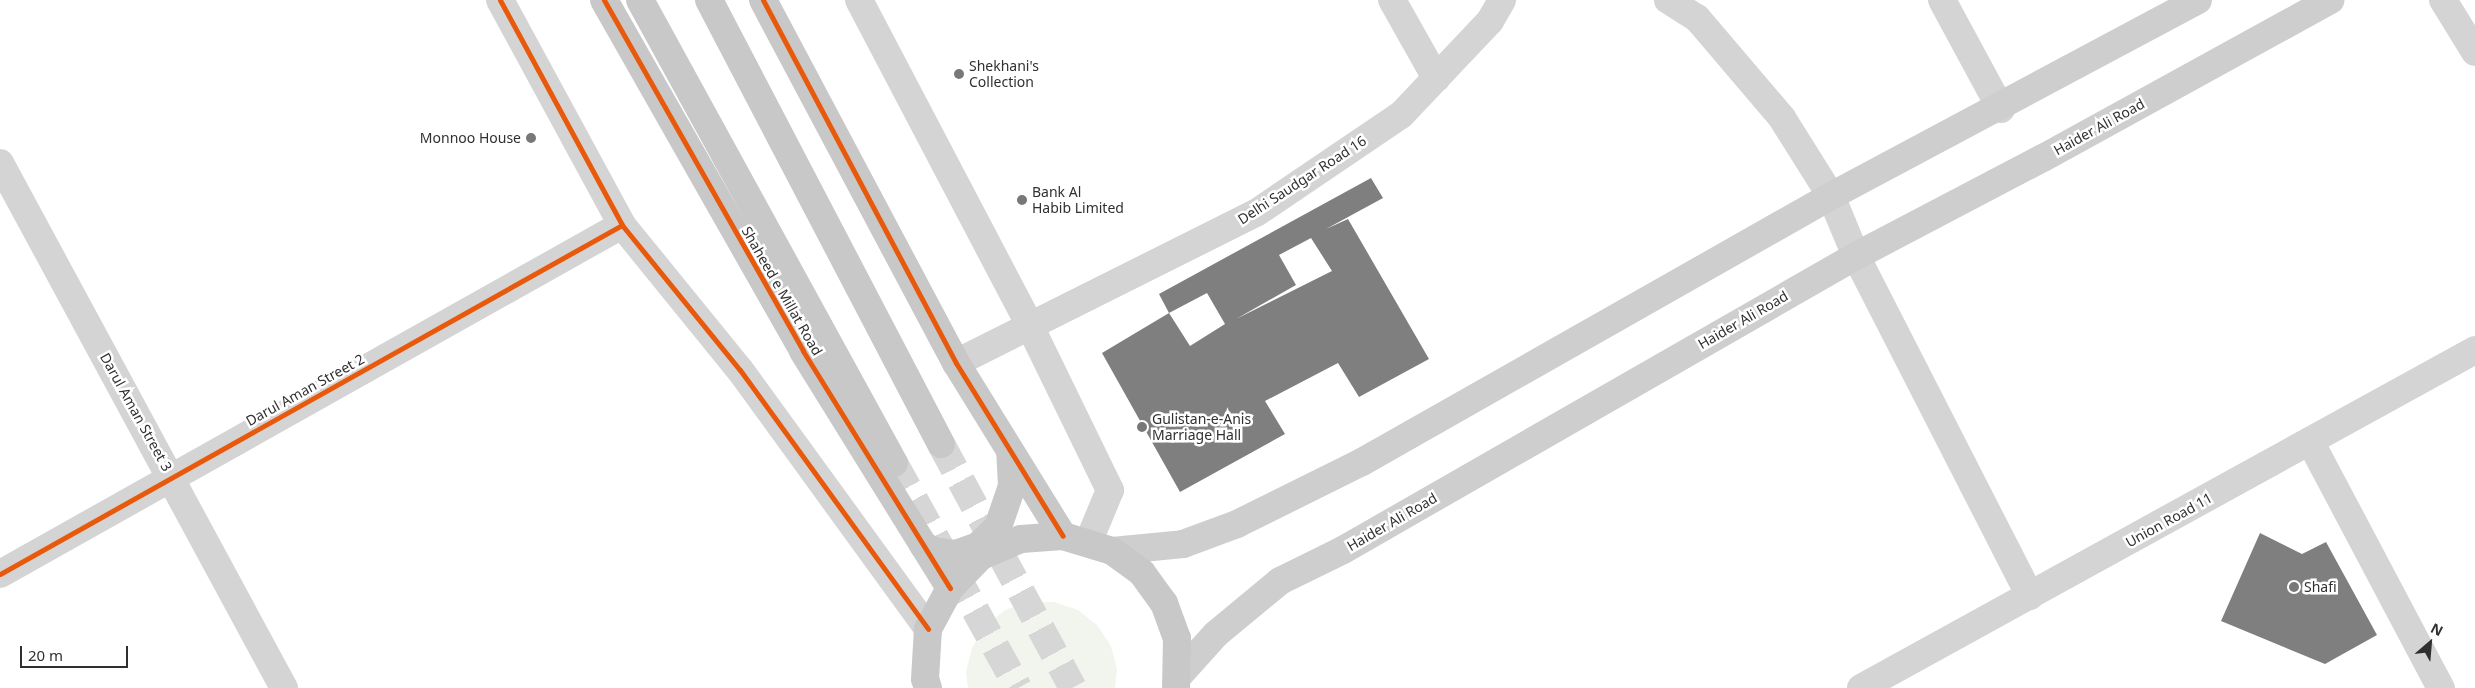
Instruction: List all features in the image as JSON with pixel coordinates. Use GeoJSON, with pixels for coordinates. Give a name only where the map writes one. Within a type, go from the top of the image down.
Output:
{"type":"FeatureCollection","features":[{"type":"Feature","properties":{"kind":"main road","name":"Shaheed e Millat Road"},"geometry":{"type":"LineString","coordinates":[[604,0],[803,351],[950,588]]}},
{"type":"Feature","properties":{"kind":"main road","name":"Shaheed e Millat Road"},"geometry":{"type":"LineString","coordinates":[[640,0],[894,463]]}},
{"type":"Feature","properties":{"kind":"main road"},"geometry":{"type":"LineString","coordinates":[[709,0],[941,444]]}},
{"type":"Feature","properties":{"kind":"main road"},"geometry":{"type":"LineString","coordinates":[[763,0],[956,363],[1010,449],[1088,543],[1142,573],[1164,603],[1177,638],[1182,684]]}},
{"type":"Feature","properties":{"kind":"main road"},"geometry":{"type":"LineString","coordinates":[[924,685],[928,630],[950,588],[981,556],[1021,539],[1088,543],[1183,544],[1237,524],[1353,466],[1831,196],[2001,109],[2198,0]]}},
{"type":"Feature","properties":{"kind":"main road","name":"Haider Ali Road"},"geometry":{"type":"LineString","coordinates":[[1182,684],[1216,634],[1280,581],[1343,550],[1856,256],[2043,158],[2330,0]]}},
{"type":"Feature","properties":{"kind":"main road"},"geometry":{"type":"LineString","coordinates":[[923,544],[934,552],[956,554],[978,546],[998,527],[1012,486],[1010,449]]}},
{"type":"Feature","properties":{"kind":"street"},"geometry":{"type":"LineString","coordinates":[[500,0],[622,225],[740,370],[928,630]]}},
{"type":"Feature","properties":{"kind":"street"},"geometry":{"type":"LineString","coordinates":[[859,0],[1029,324],[1110,490],[1088,543]]}},
{"type":"Feature","properties":{"kind":"street"},"geometry":{"type":"LineString","coordinates":[[1392,0],[1436,78]]}},
{"type":"Feature","properties":{"kind":"street","name":"Delhi Saudgar Road 16"},"geometry":{"type":"LineString","coordinates":[[956,363],[1029,324],[1256,213],[1401,115],[1490,20],[1502,0]]}},
{"type":"Feature","properties":{"kind":"street"},"geometry":{"type":"LineString","coordinates":[[1668,0],[1697,18],[1782,118],[1831,196],[1856,256],[2030,596]]}},
{"type":"Feature","properties":{"kind":"street"},"geometry":{"type":"LineString","coordinates":[[1942,0],[2001,109]]}},
{"type":"Feature","properties":{"kind":"street"},"geometry":{"type":"LineString","coordinates":[[2443,0],[2475,52]]}},
{"type":"Feature","properties":{"kind":"street","name":"Darul Aman Street 3"},"geometry":{"type":"LineString","coordinates":[[0,163],[172,477],[284,688]]}},
{"type":"Feature","properties":{"kind":"street","name":"Darul Aman Street 2"},"geometry":{"type":"LineString","coordinates":[[0,574],[622,225]]}},
{"type":"Feature","properties":{"kind":"street","name":"Union Road 11"},"geometry":{"type":"LineString","coordinates":[[1861,688],[2475,350]]}},
{"type":"Feature","properties":{"kind":"street"},"geometry":{"type":"LineString","coordinates":[[2310,441],[2441,688]]}},
{"type":"Feature","properties":{"kind":"shaded area"},"geometry":{"type":"Polygon","coordinates":[[[1028,602],[1054,602],[1078,610],[1097,625],[1111,646],[1117,670],[1115,688],[968,688],[966,672],[972,648],[985,626],[1005,610],[1028,602]]]}},
{"type":"Feature","properties":{"kind":"building"},"geometry":{"type":"Polygon","coordinates":[[[1371,178],[1383,198],[1326,229],[1348,219],[1429,359],[1359,397],[1338,363],[1265,401],[1285,434],[1180,492],[1102,353],[1169,313],[1159,294],[1371,178]],[[1311,238],[1279,255],[1296,285],[1236,319],[1332,271],[1311,238]],[[1207,293],[1169,313],[1190,346],[1225,324],[1207,293]]]}},
{"type":"Feature","properties":{"kind":"building","name":"Shafi"},"geometry":{"type":"Polygon","coordinates":[[[2260,533],[2302,554],[2326,542],[2377,635],[2325,664],[2221,621],[2260,533]]]}},
{"type":"Feature","properties":{"kind":"tunnel"},"geometry":{"type":"LineString","coordinates":[[941,444],[1073,688]]}},
{"type":"Feature","properties":{"kind":"tunnel"},"geometry":{"type":"LineString","coordinates":[[894,463],[1018,688]]}},
{"type":"Feature","properties":{"kind":"cycle path"},"geometry":{"type":"LineString","coordinates":[[500,0],[622,225],[740,370],[928,629]]}},
{"type":"Feature","properties":{"kind":"cycle path"},"geometry":{"type":"LineString","coordinates":[[604,0],[803,351],[950,588]]}},
{"type":"Feature","properties":{"kind":"cycle path"},"geometry":{"type":"LineString","coordinates":[[763,0],[956,363],[1063,536]]}},
{"type":"Feature","properties":{"kind":"cycle path"},"geometry":{"type":"LineString","coordinates":[[0,574],[622,225]]}},
{"type":"Feature","properties":{"kind":"place","name":"Shekhani's Collection"},"geometry":{"type":"Point","coordinates":[959,74]}},
{"type":"Feature","properties":{"kind":"place","name":"Monnoo House"},"geometry":{"type":"Point","coordinates":[531,138]}},
{"type":"Feature","properties":{"kind":"place","name":"Bank Al Habib Limited"},"geometry":{"type":"Point","coordinates":[1022,200]}},
{"type":"Feature","properties":{"kind":"place","name":"Gulistan-e-Anis Marriage Hall"},"geometry":{"type":"Point","coordinates":[1142,427]}},
{"type":"Feature","properties":{"kind":"place","name":"Shafi"},"geometry":{"type":"Point","coordinates":[2294,587]}}]}
